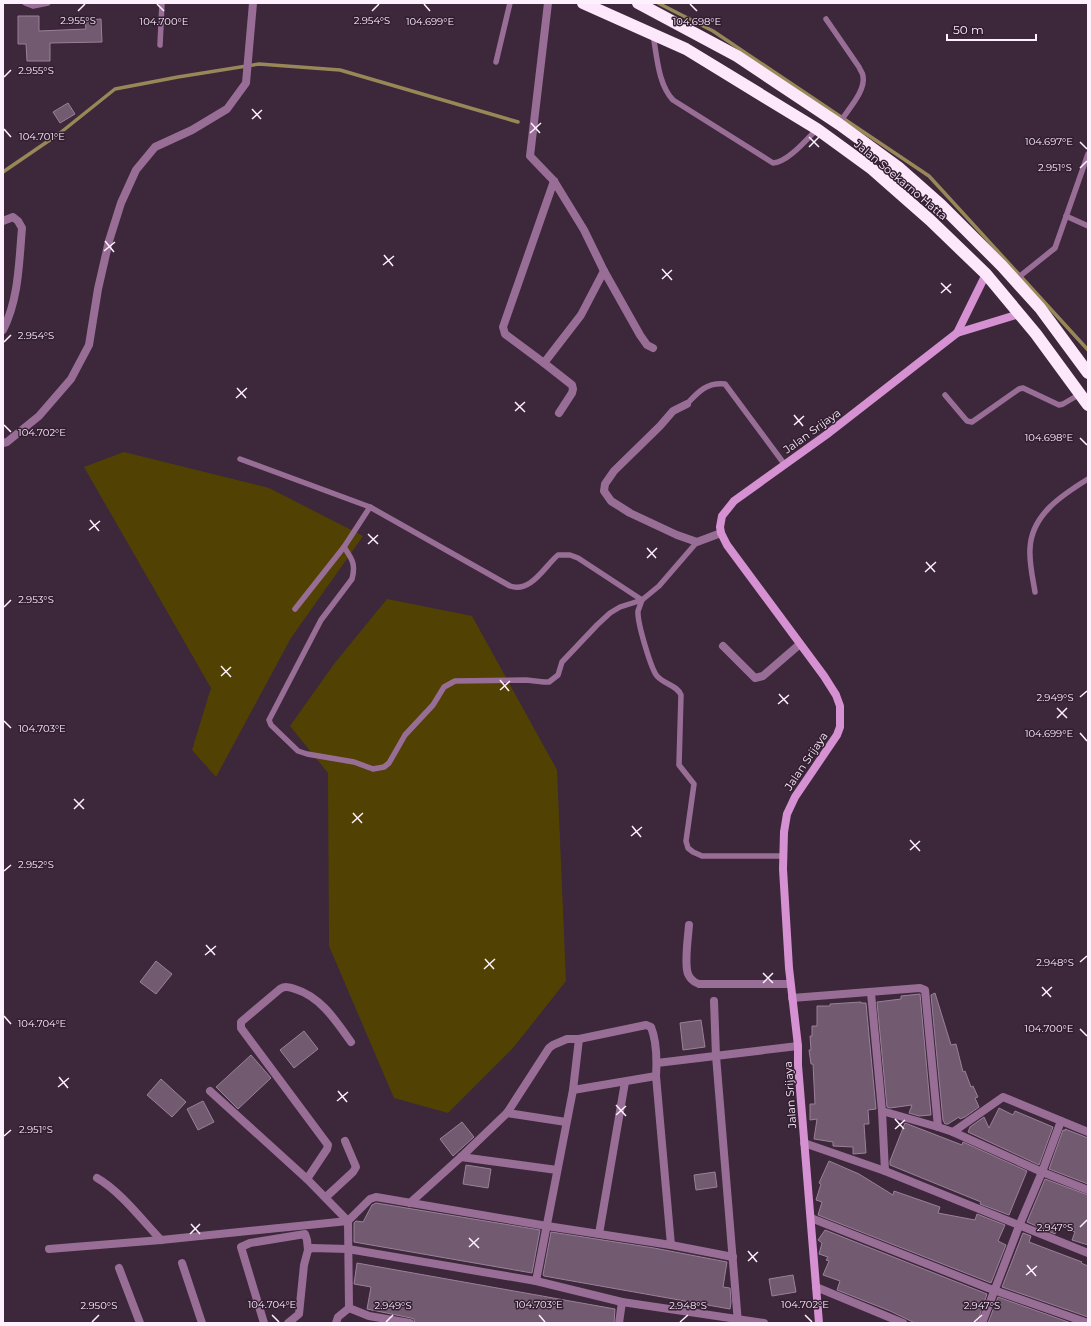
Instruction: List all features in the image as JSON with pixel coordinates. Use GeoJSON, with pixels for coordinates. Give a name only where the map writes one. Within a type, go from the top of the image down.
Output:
{"type":"FeatureCollection","features":[{"type":"Feature","properties":{"kind":"highway","name":"Jalan Soekarno Hatta"},"geometry":{"type":"LineString","coordinates":[[583,3],[686,49],[817,129],[872,169],[930,220],[986,274],[1019,314],[1088,405]]}},
{"type":"Feature","properties":{"kind":"highway","name":"Jalan Soekarno Hatta"},"geometry":{"type":"LineString","coordinates":[[638,3],[737,56],[840,122],[898,167],[947,211],[1017,279],[1088,373]]}},
{"type":"Feature","properties":{"kind":"street"},"geometry":{"type":"LineString","coordinates":[[3,443],[7,442],[39,416],[71,379],[89,345],[98,289],[109,241],[121,203],[136,170],[155,147],[192,130],[227,109],[246,83],[252,31],[253,3]]}},
{"type":"Feature","properties":{"kind":"street"},"geometry":{"type":"LineString","coordinates":[[548,3],[530,156],[554,182],[584,230],[604,271],[640,335],[647,345],[653,348]]}},
{"type":"Feature","properties":{"kind":"street"},"geometry":{"type":"LineString","coordinates":[[554,182],[502,327],[505,334],[573,387],[572,393],[559,412]]}},
{"type":"Feature","properties":{"kind":"street"},"geometry":{"type":"LineString","coordinates":[[3,221],[13,217],[18,221],[22,228],[17,280],[10,317],[3,330]]}},
{"type":"Feature","properties":{"kind":"street"},"geometry":{"type":"LineString","coordinates":[[544,363],[581,315],[604,271]]}},
{"type":"Feature","properties":{"kind":"street","name":"Jalan Srijaya"},"geometry":{"type":"LineString","coordinates":[[819,1323],[798,1065],[798,1046],[790,984],[783,869],[784,832],[787,814],[795,796],[837,735],[841,716],[840,706],[836,695],[727,545],[721,533],[720,527],[722,516],[734,501],[826,435],[958,333],[986,274]]}},
{"type":"Feature","properties":{"kind":"street"},"geometry":{"type":"LineString","coordinates":[[958,333],[1019,314]]}},
{"type":"Feature","properties":{"kind":"street"},"geometry":{"type":"LineString","coordinates":[[687,404],[673,411],[660,426],[614,471],[605,484],[604,491],[611,501],[630,513],[677,535],[697,542],[721,533]]}},
{"type":"Feature","properties":{"kind":"street"},"geometry":{"type":"LineString","coordinates":[[722,646],[755,678],[759,678],[800,644]]}},
{"type":"Feature","properties":{"kind":"street"},"geometry":{"type":"LineString","coordinates":[[689,925],[687,971],[692,980],[696,983],[790,984]]}},
{"type":"Feature","properties":{"kind":"street"},"geometry":{"type":"LineString","coordinates":[[307,1179],[327,1149],[328,1145],[241,1028],[241,1022],[280,989],[288,987],[300,990],[319,1002],[328,1011],[351,1042]]}},
{"type":"Feature","properties":{"kind":"street"},"geometry":{"type":"LineString","coordinates":[[792,998],[920,988],[925,990],[938,1127]]}},
{"type":"Feature","properties":{"kind":"street"},"geometry":{"type":"LineString","coordinates":[[871,993],[882,1111],[885,1171]]}},
{"type":"Feature","properties":{"kind":"street"},"geometry":{"type":"LineString","coordinates":[[714,1001],[716,1056],[738,1322]]}},
{"type":"Feature","properties":{"kind":"street"},"geometry":{"type":"LineString","coordinates":[[410,1202],[461,1157],[507,1113],[549,1048],[553,1045],[567,1039],[579,1039],[646,1025],[649,1026],[653,1033],[657,1063],[656,1076],[671,1245]]}},
{"type":"Feature","properties":{"kind":"street"},"geometry":{"type":"LineString","coordinates":[[536,1281],[573,1090],[579,1039]]}},
{"type":"Feature","properties":{"kind":"street"},"geometry":{"type":"LineString","coordinates":[[657,1063],[798,1046]]}},
{"type":"Feature","properties":{"kind":"street"},"geometry":{"type":"LineString","coordinates":[[573,1090],[656,1076]]}},
{"type":"Feature","properties":{"kind":"street"},"geometry":{"type":"LineString","coordinates":[[599,1234],[625,1082]]}},
{"type":"Feature","properties":{"kind":"street"},"geometry":{"type":"LineString","coordinates":[[210,1091],[307,1179],[348,1221],[349,1308]]}},
{"type":"Feature","properties":{"kind":"street"},"geometry":{"type":"LineString","coordinates":[[953,1132],[1003,1098],[1088,1132]]}},
{"type":"Feature","properties":{"kind":"street"},"geometry":{"type":"LineString","coordinates":[[882,1111],[953,1132],[1042,1172],[1088,1190]]}},
{"type":"Feature","properties":{"kind":"street"},"geometry":{"type":"LineString","coordinates":[[507,1113],[566,1122]]}},
{"type":"Feature","properties":{"kind":"street"},"geometry":{"type":"LineString","coordinates":[[982,1323],[1061,1121]]}},
{"type":"Feature","properties":{"kind":"street"},"geometry":{"type":"LineString","coordinates":[[326,1197],[353,1172],[356,1167],[345,1141]]}},
{"type":"Feature","properties":{"kind":"street"},"geometry":{"type":"LineString","coordinates":[[804,1143],[885,1171],[1088,1253]]}},
{"type":"Feature","properties":{"kind":"street"},"geometry":{"type":"LineString","coordinates":[[461,1157],[557,1170]]}},
{"type":"Feature","properties":{"kind":"street"},"geometry":{"type":"LineString","coordinates":[[97,1178],[117,1193],[161,1240]]}},
{"type":"Feature","properties":{"kind":"street"},"geometry":{"type":"LineString","coordinates":[[49,1249],[161,1240],[348,1221],[373,1197],[671,1245],[733,1257]]}},
{"type":"Feature","properties":{"kind":"street"},"geometry":{"type":"LineString","coordinates":[[811,1218],[995,1290],[1088,1323]]}},
{"type":"Feature","properties":{"kind":"street"},"geometry":{"type":"LineString","coordinates":[[264,1323],[241,1247],[250,1243],[305,1234],[308,1240],[308,1250],[304,1265],[299,1314],[288,1323]]}},
{"type":"Feature","properties":{"kind":"street"},"geometry":{"type":"LineString","coordinates":[[308,1250],[312,1248],[348,1249],[536,1281],[622,1302],[738,1322],[764,1323]]}},
{"type":"Feature","properties":{"kind":"street"},"geometry":{"type":"LineString","coordinates":[[182,1263],[202,1323]]}},
{"type":"Feature","properties":{"kind":"street"},"geometry":{"type":"LineString","coordinates":[[119,1268],[140,1323]]}},
{"type":"Feature","properties":{"kind":"street"},"geometry":{"type":"LineString","coordinates":[[816,1287],[903,1323]]}},
{"type":"Feature","properties":{"kind":"street"},"geometry":{"type":"LineString","coordinates":[[619,1323],[622,1302]]}},
{"type":"Feature","properties":{"kind":"street"},"geometry":{"type":"LineString","coordinates":[[349,1308],[368,1319],[410,1323]]}},
{"type":"Feature","properties":{"kind":"street"},"geometry":{"type":"LineString","coordinates":[[336,1323],[338,1317],[349,1308]]}},
{"type":"Feature","properties":{"kind":"lane"},"geometry":{"type":"LineString","coordinates":[[25,3],[33,6],[48,3]]}},
{"type":"Feature","properties":{"kind":"lane"},"geometry":{"type":"LineString","coordinates":[[160,44],[162,3]]}},
{"type":"Feature","properties":{"kind":"lane"},"geometry":{"type":"LineString","coordinates":[[496,62],[510,3]]}},
{"type":"Feature","properties":{"kind":"lane"},"geometry":{"type":"LineString","coordinates":[[826,19],[859,67],[863,76],[863,83],[855,101],[840,122]]}},
{"type":"Feature","properties":{"kind":"lane"},"geometry":{"type":"LineString","coordinates":[[653,34],[663,85],[667,94],[673,100],[773,163],[782,161],[788,157],[817,129]]}},
{"type":"Feature","properties":{"kind":"lane"},"geometry":{"type":"LineString","coordinates":[[1017,279],[1055,248],[1088,154]]}},
{"type":"Feature","properties":{"kind":"lane"},"geometry":{"type":"LineString","coordinates":[[1066,216],[1088,226]]}},
{"type":"Feature","properties":{"kind":"lane"},"geometry":{"type":"LineString","coordinates":[[687,404],[702,388],[725,384],[785,464]]}},
{"type":"Feature","properties":{"kind":"lane"},"geometry":{"type":"LineString","coordinates":[[945,395],[968,420],[972,422],[1019,389],[1023,388],[1059,405],[1080,394]]}},
{"type":"Feature","properties":{"kind":"lane"},"geometry":{"type":"LineString","coordinates":[[240,459],[370,507],[510,586],[517,588],[531,583],[554,558],[563,554],[578,558],[642,600]]}},
{"type":"Feature","properties":{"kind":"lane"},"geometry":{"type":"LineString","coordinates":[[1035,592],[1030,550],[1032,535],[1044,513],[1062,495],[1088,479]]}},
{"type":"Feature","properties":{"kind":"lane"},"geometry":{"type":"LineString","coordinates":[[295,609],[344,547],[370,507]]}},
{"type":"Feature","properties":{"kind":"lane"},"geometry":{"type":"LineString","coordinates":[[344,547],[352,558],[354,564],[352,579],[321,620],[269,720],[271,726],[298,751],[307,754],[354,762],[373,769],[384,767],[389,764],[405,735],[433,705],[444,687],[455,681],[526,680],[549,682],[558,675],[562,662],[610,613],[626,604],[642,600],[659,586],[697,542]]}},
{"type":"Feature","properties":{"kind":"lane"},"geometry":{"type":"LineString","coordinates":[[642,600],[638,611],[638,620],[653,670],[657,676],[678,690],[681,695],[679,765],[694,784],[686,841],[688,848],[702,856],[784,856]]}},
{"type":"Feature","properties":{"kind":"shaded area"},"geometry":{"type":"Polygon","coordinates":[[[124,452],[269,488],[363,536],[291,638],[216,777],[192,750],[211,688],[84,467],[124,452]]]}},
{"type":"Feature","properties":{"kind":"shaded area"},"geometry":{"type":"Polygon","coordinates":[[[387,599],[472,616],[557,770],[566,981],[513,1048],[448,1113],[394,1098],[329,946],[328,773],[290,726],[334,664],[387,599]]]}},
{"type":"Feature","properties":{"kind":"building"},"geometry":{"type":"Polygon","coordinates":[[[18,16],[39,16],[39,31],[86,29],[85,20],[101,19],[102,42],[50,43],[50,61],[27,61],[26,44],[18,44],[18,16]]]}},
{"type":"Feature","properties":{"kind":"building"},"geometry":{"type":"Polygon","coordinates":[[[68,103],[75,114],[60,123],[53,112],[68,103]]]}},
{"type":"Feature","properties":{"kind":"building"},"geometry":{"type":"Polygon","coordinates":[[[156,961],[172,974],[156,994],[140,982],[156,961]]]}},
{"type":"Feature","properties":{"kind":"building"},"geometry":{"type":"Polygon","coordinates":[[[935,993],[951,1045],[956,1044],[963,1072],[965,1071],[971,1087],[973,1086],[978,1097],[975,1098],[979,1107],[965,1117],[960,1119],[959,1117],[948,1124],[945,1124],[943,1120],[931,995],[935,993]]]}},
{"type":"Feature","properties":{"kind":"building"},"geometry":{"type":"Polygon","coordinates":[[[920,994],[931,1115],[919,1116],[909,1113],[912,1105],[890,1108],[887,1107],[877,1002],[901,999],[901,996],[920,994]]]}},
{"type":"Feature","properties":{"kind":"building"},"geometry":{"type":"Polygon","coordinates":[[[861,1002],[866,1003],[876,1109],[868,1110],[869,1124],[864,1124],[866,1153],[853,1154],[853,1147],[833,1146],[833,1142],[814,1139],[817,1119],[810,1120],[810,1104],[815,1104],[813,1064],[811,1064],[809,1050],[811,1050],[810,1036],[812,1036],[812,1026],[817,1026],[817,1006],[861,1002]]]}},
{"type":"Feature","properties":{"kind":"building"},"geometry":{"type":"Polygon","coordinates":[[[701,1020],[705,1047],[683,1050],[680,1023],[701,1020]]]}},
{"type":"Feature","properties":{"kind":"building"},"geometry":{"type":"Polygon","coordinates":[[[304,1031],[318,1049],[294,1068],[280,1050],[304,1031]]]}},
{"type":"Feature","properties":{"kind":"building"},"geometry":{"type":"Polygon","coordinates":[[[251,1055],[271,1078],[238,1109],[216,1087],[251,1055]]]}},
{"type":"Feature","properties":{"kind":"building"},"geometry":{"type":"Polygon","coordinates":[[[161,1079],[186,1102],[172,1117],[147,1095],[161,1079]]]}},
{"type":"Feature","properties":{"kind":"building"},"geometry":{"type":"Polygon","coordinates":[[[203,1101],[214,1122],[198,1130],[187,1109],[203,1101]]]}},
{"type":"Feature","properties":{"kind":"building"},"geometry":{"type":"Polygon","coordinates":[[[999,1108],[1013,1115],[1015,1111],[1053,1127],[1039,1165],[968,1132],[970,1127],[984,1117],[989,1128],[999,1108]]]}},
{"type":"Feature","properties":{"kind":"building"},"geometry":{"type":"Polygon","coordinates":[[[462,1122],[474,1137],[453,1156],[440,1139],[462,1122]]]}},
{"type":"Feature","properties":{"kind":"building"},"geometry":{"type":"Polygon","coordinates":[[[905,1123],[962,1145],[963,1142],[1027,1171],[1009,1215],[890,1165],[890,1161],[905,1123]]]}},
{"type":"Feature","properties":{"kind":"building"},"geometry":{"type":"Polygon","coordinates":[[[1065,1129],[1088,1138],[1088,1184],[1049,1169],[1063,1130],[1065,1131],[1065,1129]]]}},
{"type":"Feature","properties":{"kind":"building"},"geometry":{"type":"Polygon","coordinates":[[[829,1161],[859,1174],[893,1195],[894,1191],[940,1207],[938,1213],[975,1220],[977,1214],[1005,1225],[998,1241],[1006,1245],[991,1283],[818,1215],[822,1202],[816,1200],[821,1184],[819,1183],[829,1161]]]}},
{"type":"Feature","properties":{"kind":"building"},"geometry":{"type":"Polygon","coordinates":[[[466,1165],[491,1169],[488,1188],[463,1184],[466,1165]]]}},
{"type":"Feature","properties":{"kind":"building"},"geometry":{"type":"Polygon","coordinates":[[[715,1172],[717,1187],[696,1190],[694,1175],[715,1172]]]}},
{"type":"Feature","properties":{"kind":"building"},"geometry":{"type":"Polygon","coordinates":[[[1045,1179],[1088,1195],[1088,1245],[1072,1240],[1075,1232],[1059,1226],[1055,1234],[1027,1222],[1045,1179]]]}},
{"type":"Feature","properties":{"kind":"building"},"geometry":{"type":"Polygon","coordinates":[[[376,1203],[540,1230],[532,1273],[354,1242],[354,1223],[356,1221],[363,1222],[372,1205],[376,1203]]]}},
{"type":"Feature","properties":{"kind":"building"},"geometry":{"type":"Polygon","coordinates":[[[825,1230],[987,1294],[977,1323],[915,1323],[890,1311],[837,1290],[840,1281],[823,1275],[829,1261],[826,1260],[828,1257],[819,1254],[822,1243],[818,1240],[825,1230]]]}},
{"type":"Feature","properties":{"kind":"building"},"geometry":{"type":"Polygon","coordinates":[[[551,1232],[654,1248],[727,1262],[723,1287],[730,1288],[730,1309],[544,1276],[551,1232]]]}},
{"type":"Feature","properties":{"kind":"building"},"geometry":{"type":"Polygon","coordinates":[[[1023,1233],[1031,1236],[1029,1242],[1082,1262],[1081,1263],[1088,1266],[1088,1317],[1002,1287],[1023,1233]]]}},
{"type":"Feature","properties":{"kind":"building"},"geometry":{"type":"Polygon","coordinates":[[[357,1263],[615,1309],[614,1323],[415,1323],[414,1319],[411,1318],[367,1309],[371,1287],[354,1284],[357,1263]]]}},
{"type":"Feature","properties":{"kind":"building"},"geometry":{"type":"Polygon","coordinates":[[[793,1275],[796,1292],[772,1296],[769,1279],[793,1275]]]}},
{"type":"Feature","properties":{"kind":"building"},"geometry":{"type":"Polygon","coordinates":[[[998,1297],[1071,1323],[988,1323],[998,1297]]]}},
{"type":"Feature","properties":{"kind":"waterway"},"geometry":{"type":"LineString","coordinates":[[658,3],[713,31],[929,176],[1088,350]]}},
{"type":"Feature","properties":{"kind":"waterway"},"geometry":{"type":"LineString","coordinates":[[3,172],[60,133],[115,89],[259,64],[340,70],[518,122]]}}]}
